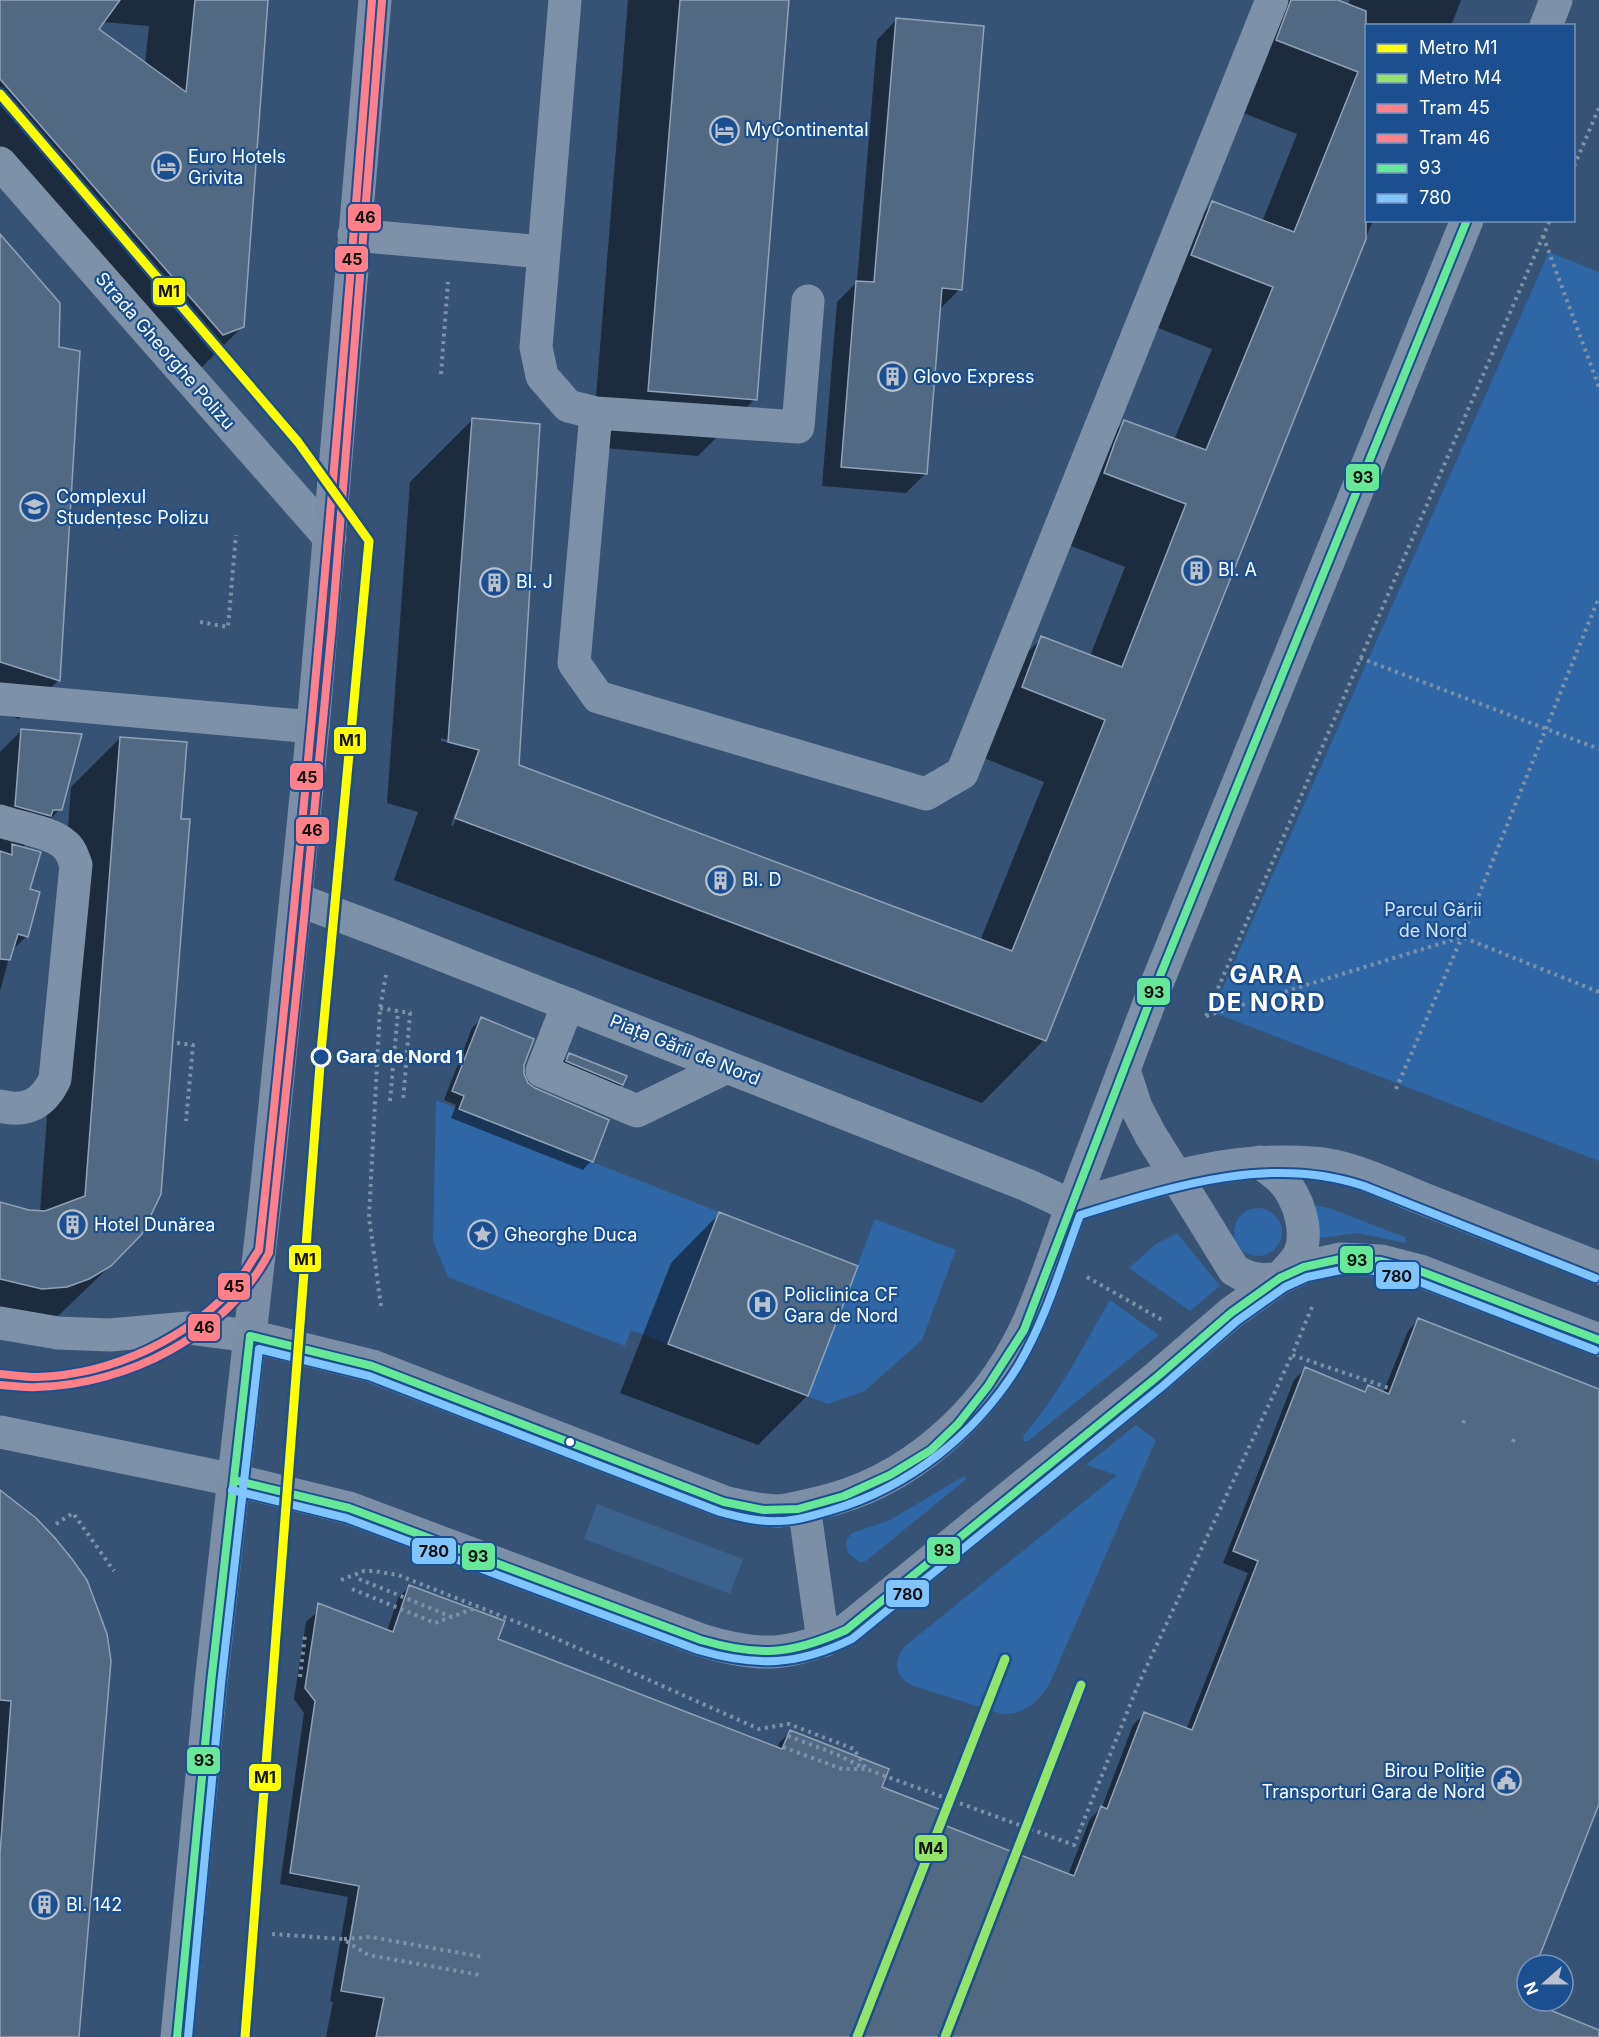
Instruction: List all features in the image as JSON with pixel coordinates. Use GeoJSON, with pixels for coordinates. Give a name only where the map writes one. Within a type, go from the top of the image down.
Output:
{"type":"FeatureCollection","features":[{"type":"Feature","properties":{"kind":"main road"},"geometry":{"type":"LineString","coordinates":[[177,2037],[211,1683],[250,1336],[313,727],[375,0]]}},
{"type":"Feature","properties":{"kind":"main road"},"geometry":{"type":"LineString","coordinates":[[1124,1070],[1136,1107],[1234,1270],[1245,1277],[1261,1281],[1280,1278],[1300,1255],[1304,1238],[1302,1222],[1294,1198],[1282,1180],[1260,1162]]}},
{"type":"Feature","properties":{"kind":"main road"},"geometry":{"type":"LineString","coordinates":[[250,1336],[372,1366],[724,1502],[751,1509],[779,1511],[828,1501],[858,1491],[911,1463],[945,1438],[974,1407],[998,1374],[1024,1330],[1072,1206],[1176,1175],[1240,1163],[1314,1162],[1366,1176],[1599,1268]]}},
{"type":"Feature","properties":{"kind":"main road"},"geometry":{"type":"LineString","coordinates":[[234,1480],[349,1508],[701,1640],[730,1649],[755,1653],[781,1652],[803,1648],[846,1630],[1231,1313],[1280,1278],[1304,1267],[1340,1259],[1381,1261],[1420,1271],[1599,1340]]}},
{"type":"Feature","properties":{"kind":"main road"},"geometry":{"type":"LineString","coordinates":[[804,1506],[823,1641]]}},
{"type":"Feature","properties":{"kind":"street"},"geometry":{"type":"LineString","coordinates":[[565,0],[536,347],[542,376],[568,406],[596,413],[798,428],[808,301]]}},
{"type":"Feature","properties":{"kind":"street"},"geometry":{"type":"LineString","coordinates":[[596,413],[574,663],[598,697],[926,794],[962,773],[1272,0]]}},
{"type":"Feature","properties":{"kind":"street"},"geometry":{"type":"LineString","coordinates":[[1547,24],[1556,0]]}},
{"type":"Feature","properties":{"kind":"street","name":"Strada Gheorghe Polizu"},"geometry":{"type":"LineString","coordinates":[[0,163],[330,538]]}},
{"type":"Feature","properties":{"kind":"street"},"geometry":{"type":"LineString","coordinates":[[1072,1206],[1153,993],[1466,222]]}},
{"type":"Feature","properties":{"kind":"street"},"geometry":{"type":"LineString","coordinates":[[354,235],[543,252]]}},
{"type":"Feature","properties":{"kind":"street"},"geometry":{"type":"LineString","coordinates":[[0,699],[313,727]]}},
{"type":"Feature","properties":{"kind":"street"},"geometry":{"type":"LineString","coordinates":[[0,821],[64,843],[72,853],[76,865],[55,1079],[49,1092],[34,1104],[11,1109],[0,1106]]}},
{"type":"Feature","properties":{"kind":"street","name":"Piața Gării de Nord"},"geometry":{"type":"LineString","coordinates":[[296,899],[1028,1185],[1072,1206]]}},
{"type":"Feature","properties":{"kind":"street"},"geometry":{"type":"LineString","coordinates":[[568,1005],[542,1071],[637,1111],[727,1067]]}},
{"type":"Feature","properties":{"kind":"street"},"geometry":{"type":"LineString","coordinates":[[0,1323],[58,1333],[110,1335],[188,1328],[250,1336]]}},
{"type":"Feature","properties":{"kind":"street"},"geometry":{"type":"LineString","coordinates":[[0,1432],[234,1480]]}},
{"type":"Feature","properties":{"kind":"path"},"geometry":{"type":"LineString","coordinates":[[1575,164],[1599,108]]}},
{"type":"Feature","properties":{"kind":"path"},"geometry":{"type":"LineString","coordinates":[[1549,222],[1206,1016],[1462,937],[1599,992]]}},
{"type":"Feature","properties":{"kind":"path"},"geometry":{"type":"LineString","coordinates":[[1543,236],[1599,387]]}},
{"type":"Feature","properties":{"kind":"path"},"geometry":{"type":"LineString","coordinates":[[441,374],[447,305]]}},
{"type":"Feature","properties":{"kind":"path"},"geometry":{"type":"LineString","coordinates":[[200,622],[228,627],[236,535]]}},
{"type":"Feature","properties":{"kind":"path"},"geometry":{"type":"LineString","coordinates":[[1396,1089],[1462,937],[1599,597]]}},
{"type":"Feature","properties":{"kind":"path"},"geometry":{"type":"LineString","coordinates":[[1360,658],[1599,749]]}},
{"type":"Feature","properties":{"kind":"path"},"geometry":{"type":"LineString","coordinates":[[381,1306],[369,1217],[380,1008],[394,936]]}},
{"type":"Feature","properties":{"kind":"path"},"geometry":{"type":"LineString","coordinates":[[380,1008],[410,1013],[403,1102]]}},
{"type":"Feature","properties":{"kind":"path"},"geometry":{"type":"LineString","coordinates":[[390,1101],[398,1011]]}},
{"type":"Feature","properties":{"kind":"path"},"geometry":{"type":"LineString","coordinates":[[177,1043],[193,1045],[186,1121]]}},
{"type":"Feature","properties":{"kind":"path"},"geometry":{"type":"LineString","coordinates":[[1052,1258],[1198,1341]]}},
{"type":"Feature","properties":{"kind":"path"},"geometry":{"type":"LineString","coordinates":[[788,1736],[866,1768],[1074,1845],[1138,1685],[1292,1355],[1312,1307]]}},
{"type":"Feature","properties":{"kind":"path"},"geometry":{"type":"LineString","coordinates":[[1292,1355],[1389,1388]]}},
{"type":"Feature","properties":{"kind":"path"},"geometry":{"type":"LineString","coordinates":[[1463,1423],[1466,1416]]}},
{"type":"Feature","properties":{"kind":"path"},"geometry":{"type":"LineString","coordinates":[[1513,1442],[1515,1435]]}},
{"type":"Feature","properties":{"kind":"path"},"geometry":{"type":"LineString","coordinates":[[56,1524],[73,1513],[114,1571]]}},
{"type":"Feature","properties":{"kind":"path"},"geometry":{"type":"LineString","coordinates":[[341,1580],[364,1571],[398,1575],[537,1630],[759,1729],[789,1724],[854,1749],[866,1768]]}},
{"type":"Feature","properties":{"kind":"path"},"geometry":{"type":"LineString","coordinates":[[359,1579],[452,1617]]}},
{"type":"Feature","properties":{"kind":"path"},"geometry":{"type":"LineString","coordinates":[[352,1589],[435,1623],[479,1607]]}},
{"type":"Feature","properties":{"kind":"path"},"geometry":{"type":"LineString","coordinates":[[300,1677],[304,1635]]}},
{"type":"Feature","properties":{"kind":"path"},"geometry":{"type":"LineString","coordinates":[[783,1747],[842,1769],[866,1768]]}},
{"type":"Feature","properties":{"kind":"path"},"geometry":{"type":"LineString","coordinates":[[272,1934],[343,1939],[371,1937],[483,1957]]}},
{"type":"Feature","properties":{"kind":"path"},"geometry":{"type":"LineString","coordinates":[[343,1939],[368,1955],[480,1975]]}},
{"type":"Feature","properties":{"kind":"green space","name":"Parcul Gării de Nord"},"geometry":{"type":"Polygon","coordinates":[[[1549,252],[1599,272],[1599,1161],[1212,1012],[1549,252]]]}},
{"type":"Feature","properties":{"kind":"green space"},"geometry":{"type":"Polygon","coordinates":[[[436,1100],[719,1212],[668,1344],[631,1330],[625,1346],[448,1277],[433,1241],[436,1100]]]}},
{"type":"Feature","properties":{"kind":"green space"},"geometry":{"type":"Polygon","coordinates":[[[1313,1205],[1329,1208],[1405,1237],[1407,1242],[1357,1233],[1321,1238],[1318,1236],[1313,1205]]]}},
{"type":"Feature","properties":{"kind":"green space"},"geometry":{"type":"Polygon","coordinates":[[[1253,1208],[1263,1208],[1275,1215],[1282,1227],[1282,1237],[1275,1249],[1263,1256],[1253,1256],[1238,1245],[1234,1237],[1234,1227],[1245,1212],[1253,1208]]]}},
{"type":"Feature","properties":{"kind":"green space"},"geometry":{"type":"Polygon","coordinates":[[[875,1219],[956,1250],[922,1340],[865,1391],[828,1404],[808,1396],[875,1219]]]}},
{"type":"Feature","properties":{"kind":"green space"},"geometry":{"type":"Polygon","coordinates":[[[1177,1233],[1220,1286],[1190,1311],[1129,1268],[1156,1244],[1177,1233]]]}},
{"type":"Feature","properties":{"kind":"green space"},"geometry":{"type":"Polygon","coordinates":[[[1110,1300],[1159,1335],[1028,1441],[1024,1441],[1023,1436],[1059,1387],[1110,1300]]]}},
{"type":"Feature","properties":{"kind":"green space"},"geometry":{"type":"Polygon","coordinates":[[[1136,1425],[1156,1440],[1050,1683],[1041,1696],[1030,1706],[1018,1712],[1002,1714],[914,1686],[903,1679],[899,1674],[897,1664],[905,1646],[1117,1475],[1086,1465],[1136,1425]]]}},
{"type":"Feature","properties":{"kind":"green space"},"geometry":{"type":"Polygon","coordinates":[[[964,1476],[966,1479],[964,1481],[866,1561],[859,1562],[848,1553],[846,1541],[852,1533],[890,1520],[964,1476]]]}},
{"type":"Feature","properties":{"kind":"shaded area"},"geometry":{"type":"Polygon","coordinates":[[[597,1504],[743,1559],[730,1594],[584,1539],[597,1504]]]}},
{"type":"Feature","properties":{"kind":"building","name":"Euro Hotels Grivita"},"geometry":{"type":"Polygon","coordinates":[[[0,0],[120,0],[99,29],[186,92],[195,0],[268,0],[244,327],[223,335],[0,79],[0,0]]]}},
{"type":"Feature","properties":{"kind":"building","name":"MyContinental"},"geometry":{"type":"Polygon","coordinates":[[[680,0],[789,0],[757,400],[648,391],[680,0]]]}},
{"type":"Feature","properties":{"kind":"building"},"geometry":{"type":"Polygon","coordinates":[[[1291,0],[1338,0],[1366,11],[1366,239],[1046,1041],[455,818],[479,750],[448,742],[472,418],[540,424],[519,765],[1012,951],[1105,720],[1022,687],[1041,636],[1122,667],[1186,504],[1104,473],[1115,442],[1124,420],[1206,450],[1273,287],[1191,255],[1212,201],[1294,232],[1358,72],[1276,40],[1291,0]]]}},
{"type":"Feature","properties":{"kind":"building"},"geometry":{"type":"Polygon","coordinates":[[[896,18],[984,26],[962,290],[942,288],[927,474],[841,467],[856,281],[874,282],[896,18]]]}},
{"type":"Feature","properties":{"kind":"building","name":"Complexul Studențesc Polizu"},"geometry":{"type":"Polygon","coordinates":[[[0,234],[60,303],[59,347],[80,351],[60,681],[0,662],[0,234]]]}},
{"type":"Feature","properties":{"kind":"building"},"geometry":{"type":"Polygon","coordinates":[[[21,729],[82,734],[62,810],[53,810],[51,816],[15,806],[21,729]]]}},
{"type":"Feature","properties":{"kind":"building"},"geometry":{"type":"Polygon","coordinates":[[[120,737],[187,742],[181,819],[190,819],[161,1194],[142,1234],[111,1266],[89,1279],[67,1287],[42,1289],[0,1279],[0,1202],[29,1210],[45,1211],[85,1196],[120,737]]]}},
{"type":"Feature","properties":{"kind":"building"},"geometry":{"type":"Polygon","coordinates":[[[12,844],[41,852],[30,889],[40,892],[28,937],[18,934],[10,960],[0,959],[0,851],[12,855],[12,844]]]}},
{"type":"Feature","properties":{"kind":"building"},"geometry":{"type":"Polygon","coordinates":[[[481,1017],[534,1039],[524,1065],[524,1074],[528,1083],[609,1120],[593,1162],[459,1109],[464,1096],[452,1091],[481,1017]]]}},
{"type":"Feature","properties":{"kind":"building"},"geometry":{"type":"Polygon","coordinates":[[[569,1053],[627,1076],[623,1085],[566,1061],[569,1053]]]}},
{"type":"Feature","properties":{"kind":"building","name":"Policlinica CF Gara de Nord"},"geometry":{"type":"Polygon","coordinates":[[[719,1212],[858,1266],[808,1396],[668,1344],[719,1212]]]}},
{"type":"Feature","properties":{"kind":"building"},"geometry":{"type":"Polygon","coordinates":[[[1418,1318],[1599,1389],[1599,1804],[1541,1953],[1515,1953],[1515,2013],[1557,2013],[1599,2030],[1599,2037],[376,2037],[384,1998],[341,1991],[359,1886],[290,1873],[315,1701],[305,1688],[318,1603],[393,1632],[409,1585],[505,1621],[498,1639],[782,1749],[790,1730],[889,1769],[882,1787],[949,1813],[944,1825],[1074,1876],[1101,1806],[1107,1809],[1144,1712],[1192,1730],[1258,1561],[1233,1551],[1305,1367],[1365,1392],[1368,1385],[1389,1394],[1418,1318]]]}},
{"type":"Feature","properties":{"kind":"building","name":"Bl. 142"},"geometry":{"type":"Polygon","coordinates":[[[0,1490],[36,1518],[55,1538],[87,1580],[107,1634],[111,1661],[79,2037],[0,2037],[0,1854],[11,1701],[0,1700],[0,1490]]]}},
{"type":"Feature","properties":{"kind":"metro line","name":"M1"},"geometry":{"type":"LineString","coordinates":[[0,94],[298,442],[369,541],[321,1052],[245,2037]]}},
{"type":"Feature","properties":{"kind":"metro line","name":"M4"},"geometry":{"type":"LineString","coordinates":[[857,2037],[1005,1659]]}},
{"type":"Feature","properties":{"kind":"metro line","name":"M4"},"geometry":{"type":"LineString","coordinates":[[945,2037],[1081,1685]]}},
{"type":"Feature","properties":{"kind":"tram line","name":"45"},"geometry":{"type":"LineString","coordinates":[[0,1374],[37,1377],[65,1375],[121,1361],[148,1350],[197,1320],[219,1301],[239,1281],[259,1250],[320,625],[372,0]]}},
{"type":"Feature","properties":{"kind":"tram line","name":"46"},"geometry":{"type":"LineString","coordinates":[[0,1385],[32,1387],[71,1384],[105,1377],[171,1350],[200,1331],[227,1308],[250,1282],[269,1253],[332,626],[382,1]]}},
{"type":"Feature","properties":{"kind":"transit line","name":"93"},"geometry":{"type":"LineString","coordinates":[[177,2037],[211,1683],[250,1336],[372,1366],[724,1502],[764,1510],[798,1509],[844,1496],[890,1475],[931,1450],[958,1424],[988,1386],[1024,1330],[1153,993],[1466,222]]}},
{"type":"Feature","properties":{"kind":"transit line","name":"780"},"geometry":{"type":"LineString","coordinates":[[188,2037],[221,1684],[259,1349],[369,1376],[720,1512],[756,1520],[785,1521],[832,1510],[888,1488],[913,1473],[961,1436],[1001,1391],[1028,1348],[1052,1292],[1080,1215],[1114,1204],[1221,1178],[1293,1173],[1329,1177],[1364,1186],[1595,1278]]}},
{"type":"Feature","properties":{"kind":"transit line","name":"93"},"geometry":{"type":"LineString","coordinates":[[234,1480],[349,1508],[701,1640],[740,1649],[774,1651],[791,1649],[846,1630],[1157,1377],[1231,1313],[1280,1278],[1304,1267],[1340,1259],[1381,1261],[1420,1271],[1599,1340]]}},
{"type":"Feature","properties":{"kind":"transit line","name":"780"},"geometry":{"type":"LineString","coordinates":[[232,1490],[346,1518],[698,1650],[739,1659],[776,1661],[813,1654],[852,1639],[1164,1385],[1237,1321],[1285,1287],[1307,1277],[1341,1270],[1379,1271],[1417,1281],[1595,1350]]}},
{"type":"Feature","properties":{"kind":"place","name":"MyContinental"},"geometry":{"type":"Point","coordinates":[724,130]}},
{"type":"Feature","properties":{"kind":"place","name":"Euro Hotels Grivita"},"geometry":{"type":"Point","coordinates":[167,167]}},
{"type":"Feature","properties":{"kind":"place","name":"Glovo Express"},"geometry":{"type":"Point","coordinates":[892,377]}},
{"type":"Feature","properties":{"kind":"place","name":"Complexul Studențesc Polizu"},"geometry":{"type":"Point","coordinates":[35,507]}},
{"type":"Feature","properties":{"kind":"place","name":"Bl. A"},"geometry":{"type":"Point","coordinates":[1197,570]}},
{"type":"Feature","properties":{"kind":"place","name":"Bl. J"},"geometry":{"type":"Point","coordinates":[495,582]}},
{"type":"Feature","properties":{"kind":"place","name":"Bl. D"},"geometry":{"type":"Point","coordinates":[721,880]}},
{"type":"Feature","properties":{"kind":"place","name":"Gara de Nord 1"},"geometry":{"type":"Point","coordinates":[321,1057]}},
{"type":"Feature","properties":{"kind":"place","name":"Hotel Dunărea"},"geometry":{"type":"Point","coordinates":[73,1225]}},
{"type":"Feature","properties":{"kind":"place","name":"Gheorghe Duca"},"geometry":{"type":"Point","coordinates":[483,1235]}},
{"type":"Feature","properties":{"kind":"place","name":"Policlinica CF Gara de Nord"},"geometry":{"type":"Point","coordinates":[763,1305]}},
{"type":"Feature","properties":{"kind":"place","name":"Birou Poliție Transporturi Gara de Nord"},"geometry":{"type":"Point","coordinates":[1506,1781]}},
{"type":"Feature","properties":{"kind":"place","name":"Bl. 142"},"geometry":{"type":"Point","coordinates":[45,1905]}},
{"type":"Feature","properties":{"kind":"district","name":"GARA DE NORD"},"geometry":{"type":"Point","coordinates":[1267,989]}}]}
